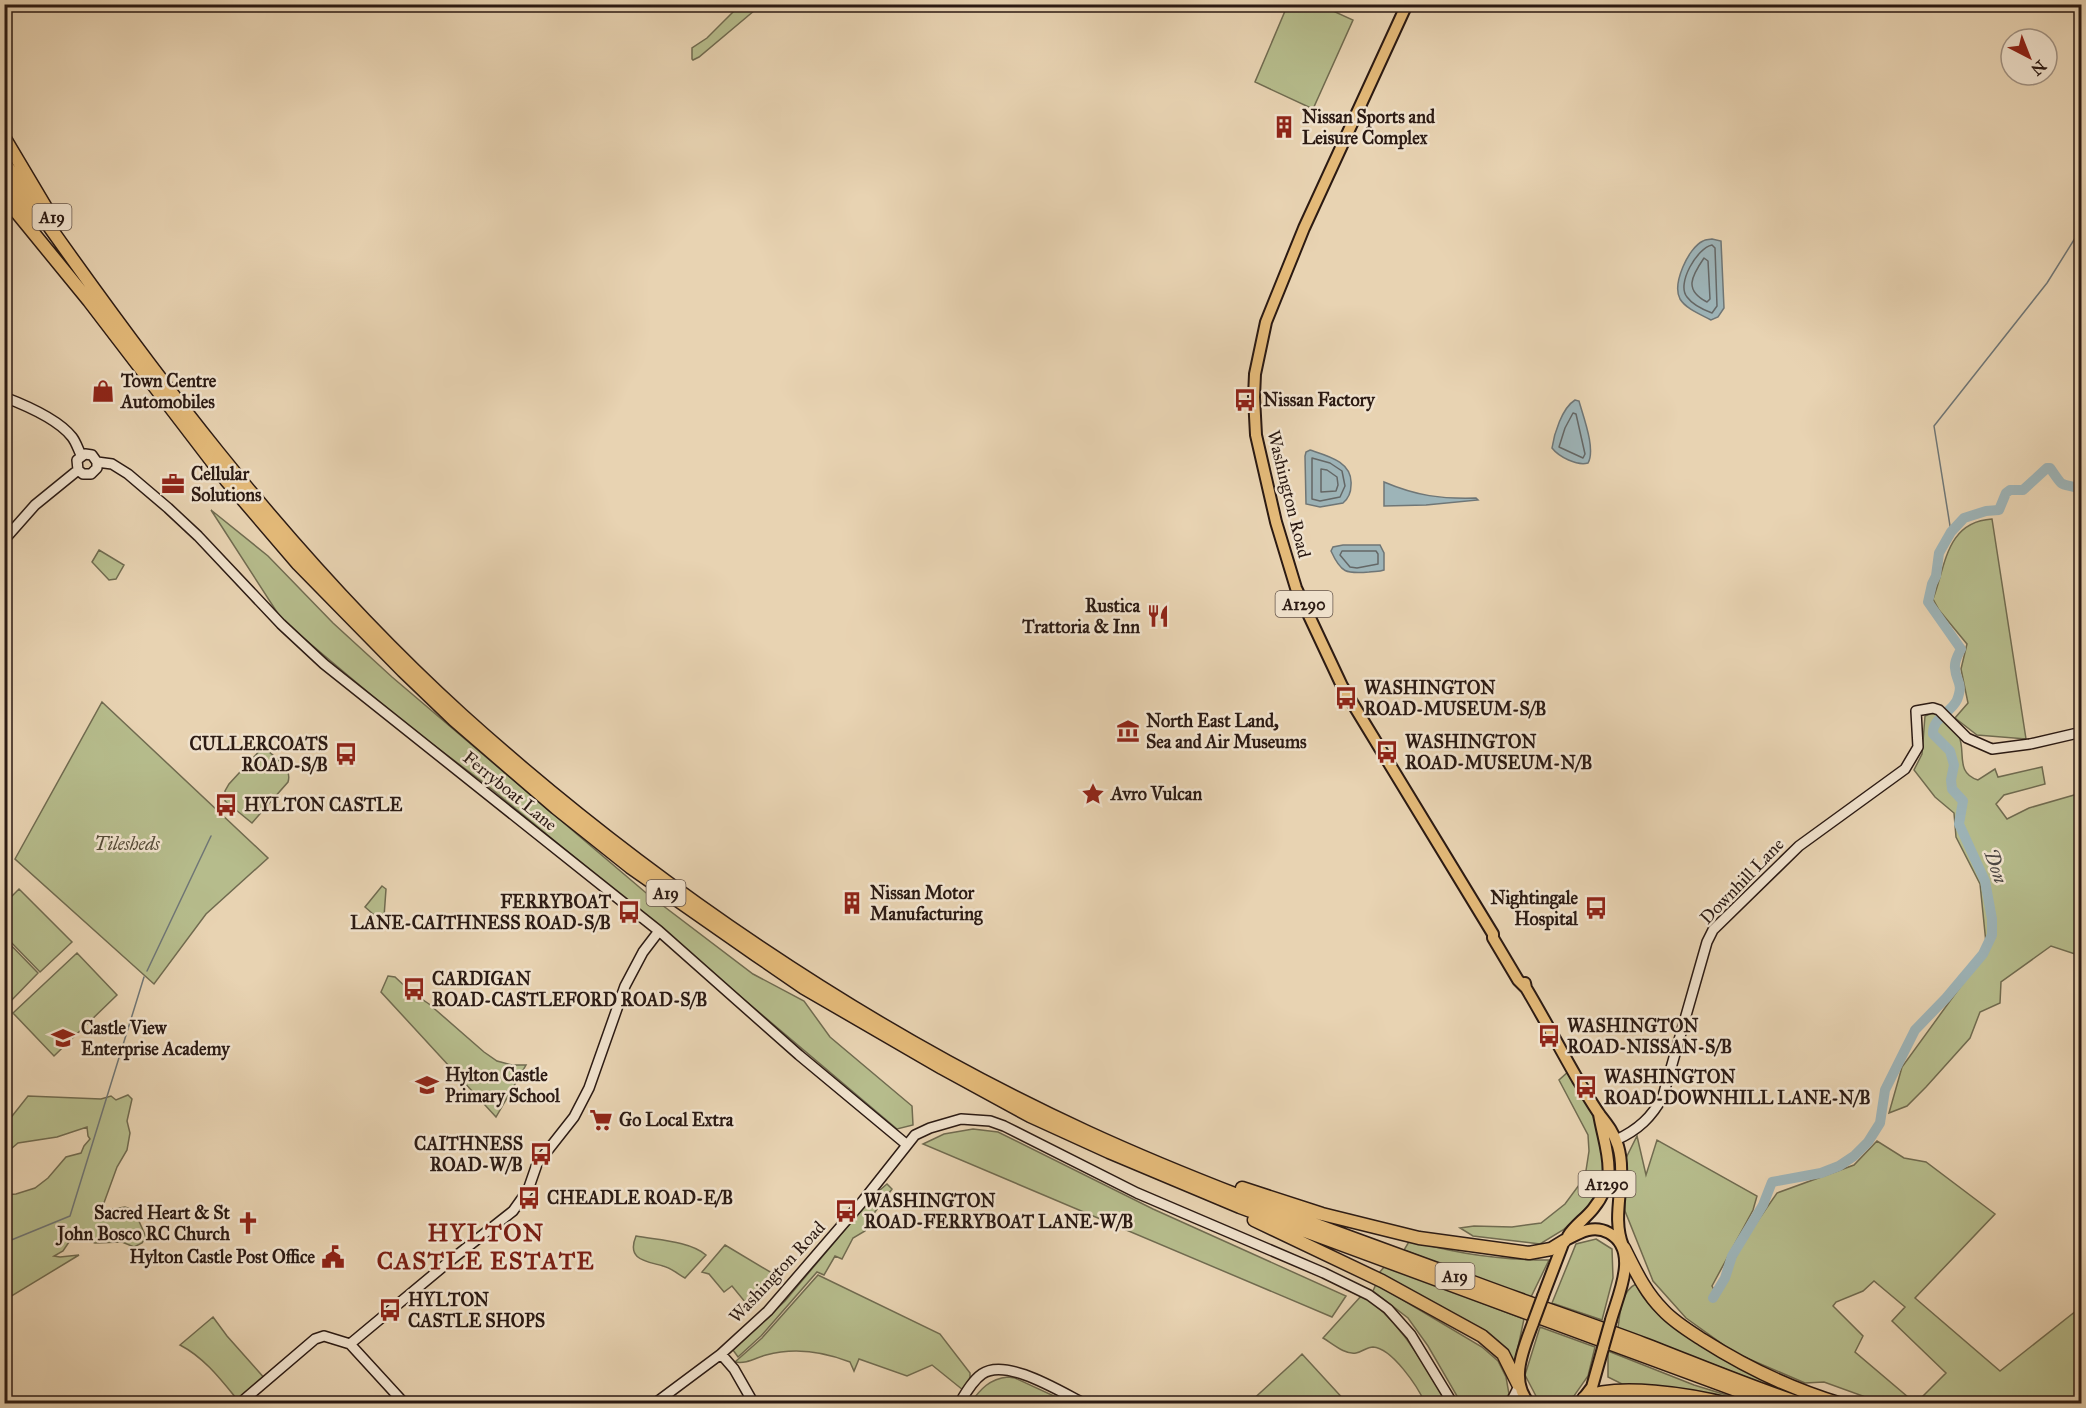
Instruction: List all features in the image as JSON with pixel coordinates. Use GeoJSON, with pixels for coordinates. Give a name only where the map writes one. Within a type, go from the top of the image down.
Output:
{"type":"FeatureCollection","features":[{"type":"Feature","properties":{"kind":"highway","name":"A19"},"geometry":{"type":"LineString","coordinates":[[4,137],[94,299]]}},
{"type":"Feature","properties":{"kind":"highway","name":"A19"},"geometry":{"type":"LineString","coordinates":[[4,162],[94,299],[185,429],[298,564],[454,720],[556,808],[639,874],[804,988],[1030,1116],[1143,1166],[1310,1233],[1774,1404]]}},
{"type":"Feature","properties":{"kind":"highway","name":"A19"},"geometry":{"type":"LineString","coordinates":[[4,180],[94,299],[249,492],[370,624],[462,715],[564,801],[683,893],[810,980],[946,1060],[1111,1143],[1293,1216],[1802,1404]]}},
{"type":"Feature","properties":{"kind":"highway"},"geometry":{"type":"LineString","coordinates":[[4,197],[94,299]]}},
{"type":"Feature","properties":{"kind":"highway"},"geometry":{"type":"LineString","coordinates":[[1111,1143],[1322,1214],[1419,1238],[1529,1253],[1546,1251],[1565,1241]]}},
{"type":"Feature","properties":{"kind":"highway"},"geometry":{"type":"LineString","coordinates":[[1143,1166],[1182,1188],[1382,1281],[1462,1324],[1499,1350],[1510,1365],[1519,1385]]}},
{"type":"Feature","properties":{"kind":"highway"},"geometry":{"type":"LineString","coordinates":[[1624,1247],[1649,1294],[1679,1324],[1730,1357],[1775,1381],[1841,1404]]}},
{"type":"Feature","properties":{"kind":"highway"},"geometry":{"type":"LineString","coordinates":[[1582,1401],[1601,1391],[1623,1390],[1728,1404]]}},
{"type":"Feature","properties":{"kind":"main road","name":"Washington Road"},"geometry":{"type":"LineString","coordinates":[[1407,4],[1304,228],[1266,322],[1255,374],[1256,435],[1276,522],[1296,588],[1342,686],[1493,934],[1500,939],[1599,1114]]}},
{"type":"Feature","properties":{"kind":"main road","name":"A1290"},"geometry":{"type":"LineString","coordinates":[[1582,1401],[1592,1387],[1625,1267],[1624,1247],[1617,1225],[1621,1185],[1620,1155],[1609,1125],[1599,1114]]}},
{"type":"Feature","properties":{"kind":"main road","name":"A1290"},"geometry":{"type":"LineString","coordinates":[[1519,1385],[1521,1358],[1542,1296],[1565,1241],[1598,1202],[1608,1180],[1609,1160],[1599,1114]]}},
{"type":"Feature","properties":{"kind":"main road"},"geometry":{"type":"LineString","coordinates":[[1565,1241],[1583,1231],[1597,1229],[1610,1234],[1624,1247]]}},
{"type":"Feature","properties":{"kind":"main road"},"geometry":{"type":"LineString","coordinates":[[1519,1385],[1530,1404]]}},
{"type":"Feature","properties":{"kind":"street"},"geometry":{"type":"LineString","coordinates":[[4,397],[56,423],[72,437],[81,455]]}},
{"type":"Feature","properties":{"kind":"street"},"geometry":{"type":"LineString","coordinates":[[92,454],[97,462],[97,468],[91,474],[83,474],[78,470],[76,463],[81,455],[92,454]]}},
{"type":"Feature","properties":{"kind":"street","name":"Ferryboat Lane"},"geometry":{"type":"LineString","coordinates":[[97,462],[112,464],[128,474],[198,536],[281,624],[324,664],[659,931],[799,1055],[906,1144]]}},
{"type":"Feature","properties":{"kind":"street"},"geometry":{"type":"LineString","coordinates":[[4,540],[35,505],[78,470]]}},
{"type":"Feature","properties":{"kind":"street","name":"Downhill Lane"},"geometry":{"type":"LineString","coordinates":[[1616,1140],[1629,1134],[1647,1120],[1663,1096],[1707,942],[1713,930],[1799,846],[1905,769],[1918,747],[1916,711],[1933,708],[1939,710],[1967,738],[1992,749],[2030,744],[2082,732]]}},
{"type":"Feature","properties":{"kind":"street"},"geometry":{"type":"LineString","coordinates":[[350,1344],[513,1211],[528,1190],[537,1164],[574,1117],[589,1088],[625,986],[643,952],[659,931]]}},
{"type":"Feature","properties":{"kind":"street"},"geometry":{"type":"LineString","coordinates":[[906,1144],[915,1135],[944,1123],[961,1119],[990,1121],[1186,1216],[1356,1288],[1379,1302],[1395,1316],[1420,1348],[1454,1404]]}},
{"type":"Feature","properties":{"kind":"street","name":"Washington Road"},"geometry":{"type":"LineString","coordinates":[[654,1404],[721,1354],[768,1311],[862,1202],[906,1144]]}},
{"type":"Feature","properties":{"kind":"street"},"geometry":{"type":"LineString","coordinates":[[239,1404],[315,1339],[324,1336],[350,1344],[405,1404]]}},
{"type":"Feature","properties":{"kind":"street"},"geometry":{"type":"LineString","coordinates":[[721,1354],[734,1369],[754,1404]]}},
{"type":"Feature","properties":{"kind":"street"},"geometry":{"type":"LineString","coordinates":[[958,1404],[981,1375],[992,1370],[1003,1369],[1018,1372],[1085,1404]]}},
{"type":"Feature","properties":{"kind":"street"},"geometry":{"type":"LineString","coordinates":[[1510,1404],[1519,1385]]}},
{"type":"Feature","properties":{"kind":"green space"},"geometry":{"type":"Polygon","coordinates":[[[741,4],[761,5],[693,60],[692,48],[707,38],[741,4]]]}},
{"type":"Feature","properties":{"kind":"green space"},"geometry":{"type":"Polygon","coordinates":[[[1288,4],[1320,5],[1353,20],[1313,109],[1255,82],[1288,4]]]}},
{"type":"Feature","properties":{"kind":"green space"},"geometry":{"type":"Polygon","coordinates":[[[211,510],[268,556],[333,623],[392,677],[645,892],[753,974],[804,1001],[830,1037],[912,1106],[913,1125],[897,1129],[624,898],[488,786],[407,725],[282,620],[211,510]]]}},
{"type":"Feature","properties":{"kind":"green space"},"geometry":{"type":"Polygon","coordinates":[[[1992,519],[2026,739],[1977,735],[1955,718],[1968,703],[1961,669],[1967,644],[1939,610],[1933,599],[1950,547],[1957,537],[1965,528],[1977,522],[1992,519]]]}},
{"type":"Feature","properties":{"kind":"green space"},"geometry":{"type":"Polygon","coordinates":[[[99,550],[124,565],[116,579],[109,580],[92,562],[99,550]]]}},
{"type":"Feature","properties":{"kind":"green space","name":"Tilesheds"},"geometry":{"type":"Polygon","coordinates":[[[102,702],[268,858],[206,914],[154,984],[15,859],[102,702]]]}},
{"type":"Feature","properties":{"kind":"green space"},"geometry":{"type":"Polygon","coordinates":[[[1935,712],[1959,736],[1962,761],[1966,772],[1971,777],[1978,780],[1995,769],[1998,777],[2042,767],[2045,784],[2004,795],[1996,804],[2007,819],[2029,808],[2081,793],[2081,956],[2051,946],[2001,982],[2000,1003],[1980,1012],[1970,1038],[1907,1106],[1889,1113],[1902,1067],[1974,968],[1986,943],[1980,884],[1956,837],[1954,813],[1935,797],[1914,770],[1922,754],[1925,716],[1935,712]]]}},
{"type":"Feature","properties":{"kind":"green space"},"geometry":{"type":"Polygon","coordinates":[[[263,747],[285,767],[289,777],[288,782],[252,823],[225,801],[225,791],[263,747]]]}},
{"type":"Feature","properties":{"kind":"green space"},"geometry":{"type":"Polygon","coordinates":[[[382,886],[386,889],[384,917],[381,921],[365,907],[382,886]]]}},
{"type":"Feature","properties":{"kind":"green space"},"geometry":{"type":"Polygon","coordinates":[[[19,889],[72,942],[40,972],[5,936],[5,903],[19,889]]]}},
{"type":"Feature","properties":{"kind":"green space"},"geometry":{"type":"Polygon","coordinates":[[[5,939],[38,973],[4,1007],[5,939]]]}},
{"type":"Feature","properties":{"kind":"green space"},"geometry":{"type":"Polygon","coordinates":[[[77,953],[117,995],[54,1056],[13,1013],[77,953]]]}},
{"type":"Feature","properties":{"kind":"green space"},"geometry":{"type":"Polygon","coordinates":[[[388,976],[395,977],[497,1061],[512,1065],[526,1065],[496,1117],[381,992],[388,976]]]}},
{"type":"Feature","properties":{"kind":"green space"},"geometry":{"type":"Polygon","coordinates":[[[1568,1072],[1586,1101],[1601,1134],[1604,1172],[1594,1202],[1563,1230],[1540,1244],[1473,1236],[1460,1228],[1512,1227],[1541,1223],[1565,1204],[1585,1177],[1589,1151],[1588,1135],[1559,1080],[1568,1072]]]}},
{"type":"Feature","properties":{"kind":"green space"},"geometry":{"type":"Polygon","coordinates":[[[128,1095],[132,1099],[127,1121],[130,1133],[127,1150],[117,1167],[101,1211],[125,1207],[134,1210],[146,1237],[142,1243],[134,1247],[122,1242],[95,1243],[78,1237],[71,1239],[63,1251],[54,1256],[79,1255],[5,1300],[5,1195],[35,1188],[48,1178],[66,1157],[81,1153],[90,1139],[87,1127],[57,1137],[18,1143],[5,1154],[5,1125],[28,1096],[101,1099],[111,1096],[116,1100],[128,1095]]]}},
{"type":"Feature","properties":{"kind":"green space"},"geometry":{"type":"Polygon","coordinates":[[[973,1129],[998,1132],[1153,1209],[1346,1296],[1332,1317],[923,1144],[944,1134],[973,1129]]]}},
{"type":"Feature","properties":{"kind":"green space"},"geometry":{"type":"Polygon","coordinates":[[[1637,1136],[1646,1175],[1657,1140],[1757,1196],[1753,1210],[1712,1286],[1717,1295],[1743,1242],[1777,1193],[1854,1165],[1877,1141],[1904,1158],[1926,1162],[1995,1214],[1915,1298],[2000,1371],[2081,1307],[2081,1403],[1916,1403],[1946,1373],[1892,1321],[1905,1307],[1874,1281],[1863,1291],[1836,1302],[1833,1306],[1863,1336],[1855,1352],[1915,1403],[1882,1403],[1824,1382],[1805,1383],[1735,1353],[1686,1318],[1653,1281],[1625,1211],[1624,1162],[1637,1136]]]}},
{"type":"Feature","properties":{"kind":"green space"},"geometry":{"type":"Polygon","coordinates":[[[887,1184],[892,1189],[875,1212],[865,1231],[853,1238],[842,1259],[835,1256],[824,1275],[817,1272],[761,1336],[738,1357],[733,1350],[785,1301],[874,1195],[887,1184]]]}},
{"type":"Feature","properties":{"kind":"green space"},"geometry":{"type":"Polygon","coordinates":[[[636,1236],[682,1244],[706,1255],[685,1278],[669,1268],[639,1258],[634,1250],[636,1236]]]}},
{"type":"Feature","properties":{"kind":"green space"},"geometry":{"type":"Polygon","coordinates":[[[1596,1239],[1612,1249],[1613,1278],[1602,1320],[1552,1303],[1576,1244],[1596,1239]]]}},
{"type":"Feature","properties":{"kind":"green space"},"geometry":{"type":"Polygon","coordinates":[[[1410,1240],[1479,1255],[1549,1260],[1530,1299],[1404,1250],[1410,1240]]]}},
{"type":"Feature","properties":{"kind":"green space"},"geometry":{"type":"Polygon","coordinates":[[[725,1245],[782,1279],[750,1308],[732,1286],[724,1292],[709,1274],[702,1272],[725,1245]]]}},
{"type":"Feature","properties":{"kind":"green space"},"geometry":{"type":"Polygon","coordinates":[[[1385,1266],[1524,1319],[1514,1366],[1508,1354],[1379,1273],[1385,1266]]]}},
{"type":"Feature","properties":{"kind":"green space"},"geometry":{"type":"Polygon","coordinates":[[[818,1275],[940,1334],[970,1373],[970,1382],[963,1390],[932,1365],[907,1376],[859,1359],[854,1371],[850,1362],[808,1351],[787,1351],[735,1362],[762,1338],[818,1275]]]}},
{"type":"Feature","properties":{"kind":"green space"},"geometry":{"type":"Polygon","coordinates":[[[1376,1284],[1482,1347],[1498,1361],[1506,1377],[1509,1394],[1502,1403],[1461,1403],[1428,1346],[1408,1318],[1373,1291],[1376,1284]]]}},
{"type":"Feature","properties":{"kind":"green space"},"geometry":{"type":"Polygon","coordinates":[[[1636,1284],[1661,1317],[1681,1332],[1726,1361],[1788,1393],[1618,1328],[1624,1297],[1636,1284]]]}},
{"type":"Feature","properties":{"kind":"green space"},"geometry":{"type":"Polygon","coordinates":[[[1362,1295],[1400,1330],[1447,1403],[1425,1403],[1404,1369],[1380,1349],[1371,1347],[1352,1353],[1323,1338],[1362,1295]]]}},
{"type":"Feature","properties":{"kind":"green space"},"geometry":{"type":"Polygon","coordinates":[[[213,1317],[266,1380],[240,1403],[205,1363],[180,1345],[213,1317]]]}},
{"type":"Feature","properties":{"kind":"green space"},"geometry":{"type":"Polygon","coordinates":[[[1540,1327],[1595,1347],[1588,1376],[1574,1396],[1555,1404],[1537,1398],[1525,1375],[1540,1327]]]}},
{"type":"Feature","properties":{"kind":"green space"},"geometry":{"type":"Polygon","coordinates":[[[1608,1351],[1694,1385],[1733,1397],[1622,1384],[1608,1377],[1608,1351]]]}},
{"type":"Feature","properties":{"kind":"green space"},"geometry":{"type":"Polygon","coordinates":[[[1302,1354],[1347,1403],[1249,1403],[1296,1360],[1302,1354]]]}},
{"type":"Feature","properties":{"kind":"green space"},"geometry":{"type":"Polygon","coordinates":[[[1008,1377],[1015,1378],[1069,1403],[970,1403],[986,1386],[1008,1377]]]}},
{"type":"Feature","properties":{"kind":"green space"},"geometry":{"type":"Polygon","coordinates":[[[1606,1398],[1679,1403],[1602,1403],[1606,1398]]]}},
{"type":"Feature","properties":{"kind":"water"},"geometry":{"type":"Polygon","coordinates":[[[1712,239],[1721,241],[1724,308],[1718,317],[1711,320],[1683,303],[1678,292],[1678,285],[1683,267],[1692,251],[1703,241],[1712,239]]]}},
{"type":"Feature","properties":{"kind":"water"},"geometry":{"type":"Polygon","coordinates":[[[1575,400],[1579,401],[1591,450],[1588,463],[1584,464],[1568,460],[1552,448],[1563,415],[1575,400]]]}},
{"type":"Feature","properties":{"kind":"water"},"geometry":{"type":"Polygon","coordinates":[[[1310,450],[1338,461],[1348,471],[1351,477],[1351,490],[1343,503],[1320,507],[1306,504],[1305,456],[1310,450]]]}},
{"type":"Feature","properties":{"kind":"water"},"geometry":{"type":"Polygon","coordinates":[[[1384,482],[1429,496],[1476,498],[1478,500],[1384,506],[1384,482]]]}},
{"type":"Feature","properties":{"kind":"water"},"geometry":{"type":"Polygon","coordinates":[[[1380,545],[1384,553],[1384,570],[1361,573],[1341,568],[1331,551],[1333,547],[1380,545]]]}},
{"type":"Feature","properties":{"kind":"waterway"},"geometry":{"type":"LineString","coordinates":[[1951,532],[1934,426],[2047,283],[2082,227]]}},
{"type":"Feature","properties":{"kind":"waterway","name":"Don"},"geometry":{"type":"LineString","coordinates":[[1713,1298],[1725,1278],[1732,1256],[1763,1205],[1772,1182],[1821,1173],[1839,1166],[1854,1156],[1868,1142],[1880,1123],[1885,1090],[1915,1030],[1983,954],[1992,935],[1992,919],[1985,881],[1959,824],[1963,801],[1952,789],[1954,765],[1950,751],[1933,734],[1935,724],[1954,705],[1960,690],[1955,665],[1961,649],[1928,602],[1936,576],[1939,553],[1951,532],[1964,518],[1986,511],[1999,510],[2006,493],[2010,490],[2023,490],[2047,468],[2050,468],[2062,484],[2082,489]]}},
{"type":"Feature","properties":{"kind":"waterway"},"geometry":{"type":"LineString","coordinates":[[147,971],[211,836]]}},
{"type":"Feature","properties":{"kind":"waterway"},"geometry":{"type":"LineString","coordinates":[[4,1243],[70,1216],[144,977]]}},
{"type":"Feature","properties":{"kind":"place","name":"Nissan Sports and Leisure Complex"},"geometry":{"type":"Point","coordinates":[1284,127]}},
{"type":"Feature","properties":{"kind":"place","name":"Town Centre Automobiles"},"geometry":{"type":"Point","coordinates":[103,391]}},
{"type":"Feature","properties":{"kind":"place","name":"Nissan Factory"},"geometry":{"type":"Point","coordinates":[1245,400]}},
{"type":"Feature","properties":{"kind":"place","name":"Cellular Solutions"},"geometry":{"type":"Point","coordinates":[173,484]}},
{"type":"Feature","properties":{"kind":"place","name":"Rustica Trattoria & Inn"},"geometry":{"type":"Point","coordinates":[1158,616]}},
{"type":"Feature","properties":{"kind":"place","name":"WASHINGTON ROAD-MUSEUM-S/B"},"geometry":{"type":"Point","coordinates":[1346,698]}},
{"type":"Feature","properties":{"kind":"place","name":"North East Land, Sea and Air Museums"},"geometry":{"type":"Point","coordinates":[1128,731]}},
{"type":"Feature","properties":{"kind":"place","name":"WASHINGTON ROAD-MUSEUM-N/B"},"geometry":{"type":"Point","coordinates":[1387,752]}},
{"type":"Feature","properties":{"kind":"place","name":"CULLERCOATS ROAD-S/B"},"geometry":{"type":"Point","coordinates":[346,754]}},
{"type":"Feature","properties":{"kind":"place","name":"Avro Vulcan"},"geometry":{"type":"Point","coordinates":[1093,794]}},
{"type":"Feature","properties":{"kind":"place","name":"HYLTON CASTLE"},"geometry":{"type":"Point","coordinates":[226,805]}},
{"type":"Feature","properties":{"kind":"place","name":"Nissan Motor Manufacturing"},"geometry":{"type":"Point","coordinates":[852,903]}},
{"type":"Feature","properties":{"kind":"place","name":"Nightingale Hospital"},"geometry":{"type":"Point","coordinates":[1596,908]}},
{"type":"Feature","properties":{"kind":"place","name":"FERRYBOAT LANE-CAITHNESS ROAD-S/B"},"geometry":{"type":"Point","coordinates":[629,912]}},
{"type":"Feature","properties":{"kind":"place","name":"CARDIGAN ROAD-CASTLEFORD ROAD-S/B"},"geometry":{"type":"Point","coordinates":[414,989]}},
{"type":"Feature","properties":{"kind":"place","name":"WASHINGTON ROAD-NISSAN-S/B"},"geometry":{"type":"Point","coordinates":[1549,1036]}},
{"type":"Feature","properties":{"kind":"place","name":"Castle View Enterprise Academy"},"geometry":{"type":"Point","coordinates":[63,1038]}},
{"type":"Feature","properties":{"kind":"place","name":"Hylton Castle Primary School"},"geometry":{"type":"Point","coordinates":[427,1085]}},
{"type":"Feature","properties":{"kind":"place","name":"WASHINGTON ROAD-DOWNHILL LANE-N/B"},"geometry":{"type":"Point","coordinates":[1586,1087]}},
{"type":"Feature","properties":{"kind":"place","name":"Go Local Extra"},"geometry":{"type":"Point","coordinates":[601,1120]}},
{"type":"Feature","properties":{"kind":"place","name":"CAITHNESS ROAD-W/B"},"geometry":{"type":"Point","coordinates":[541,1154]}},
{"type":"Feature","properties":{"kind":"place","name":"CHEADLE ROAD-E/B"},"geometry":{"type":"Point","coordinates":[529,1198]}},
{"type":"Feature","properties":{"kind":"place","name":"WASHINGTON ROAD-FERRYBOAT LANE-W/B"},"geometry":{"type":"Point","coordinates":[846,1211]}},
{"type":"Feature","properties":{"kind":"place","name":"Sacred Heart & St John Bosco RC Church"},"geometry":{"type":"Point","coordinates":[248,1223]}},
{"type":"Feature","properties":{"kind":"place","name":"Hylton Castle Post Office"},"geometry":{"type":"Point","coordinates":[333,1257]}},
{"type":"Feature","properties":{"kind":"place","name":"HYLTON CASTLE SHOPS"},"geometry":{"type":"Point","coordinates":[390,1310]}},
{"type":"Feature","properties":{"kind":"district","name":"HYLTON CASTLE ESTATE"},"geometry":{"type":"Point","coordinates":[486,1247]}}]}
